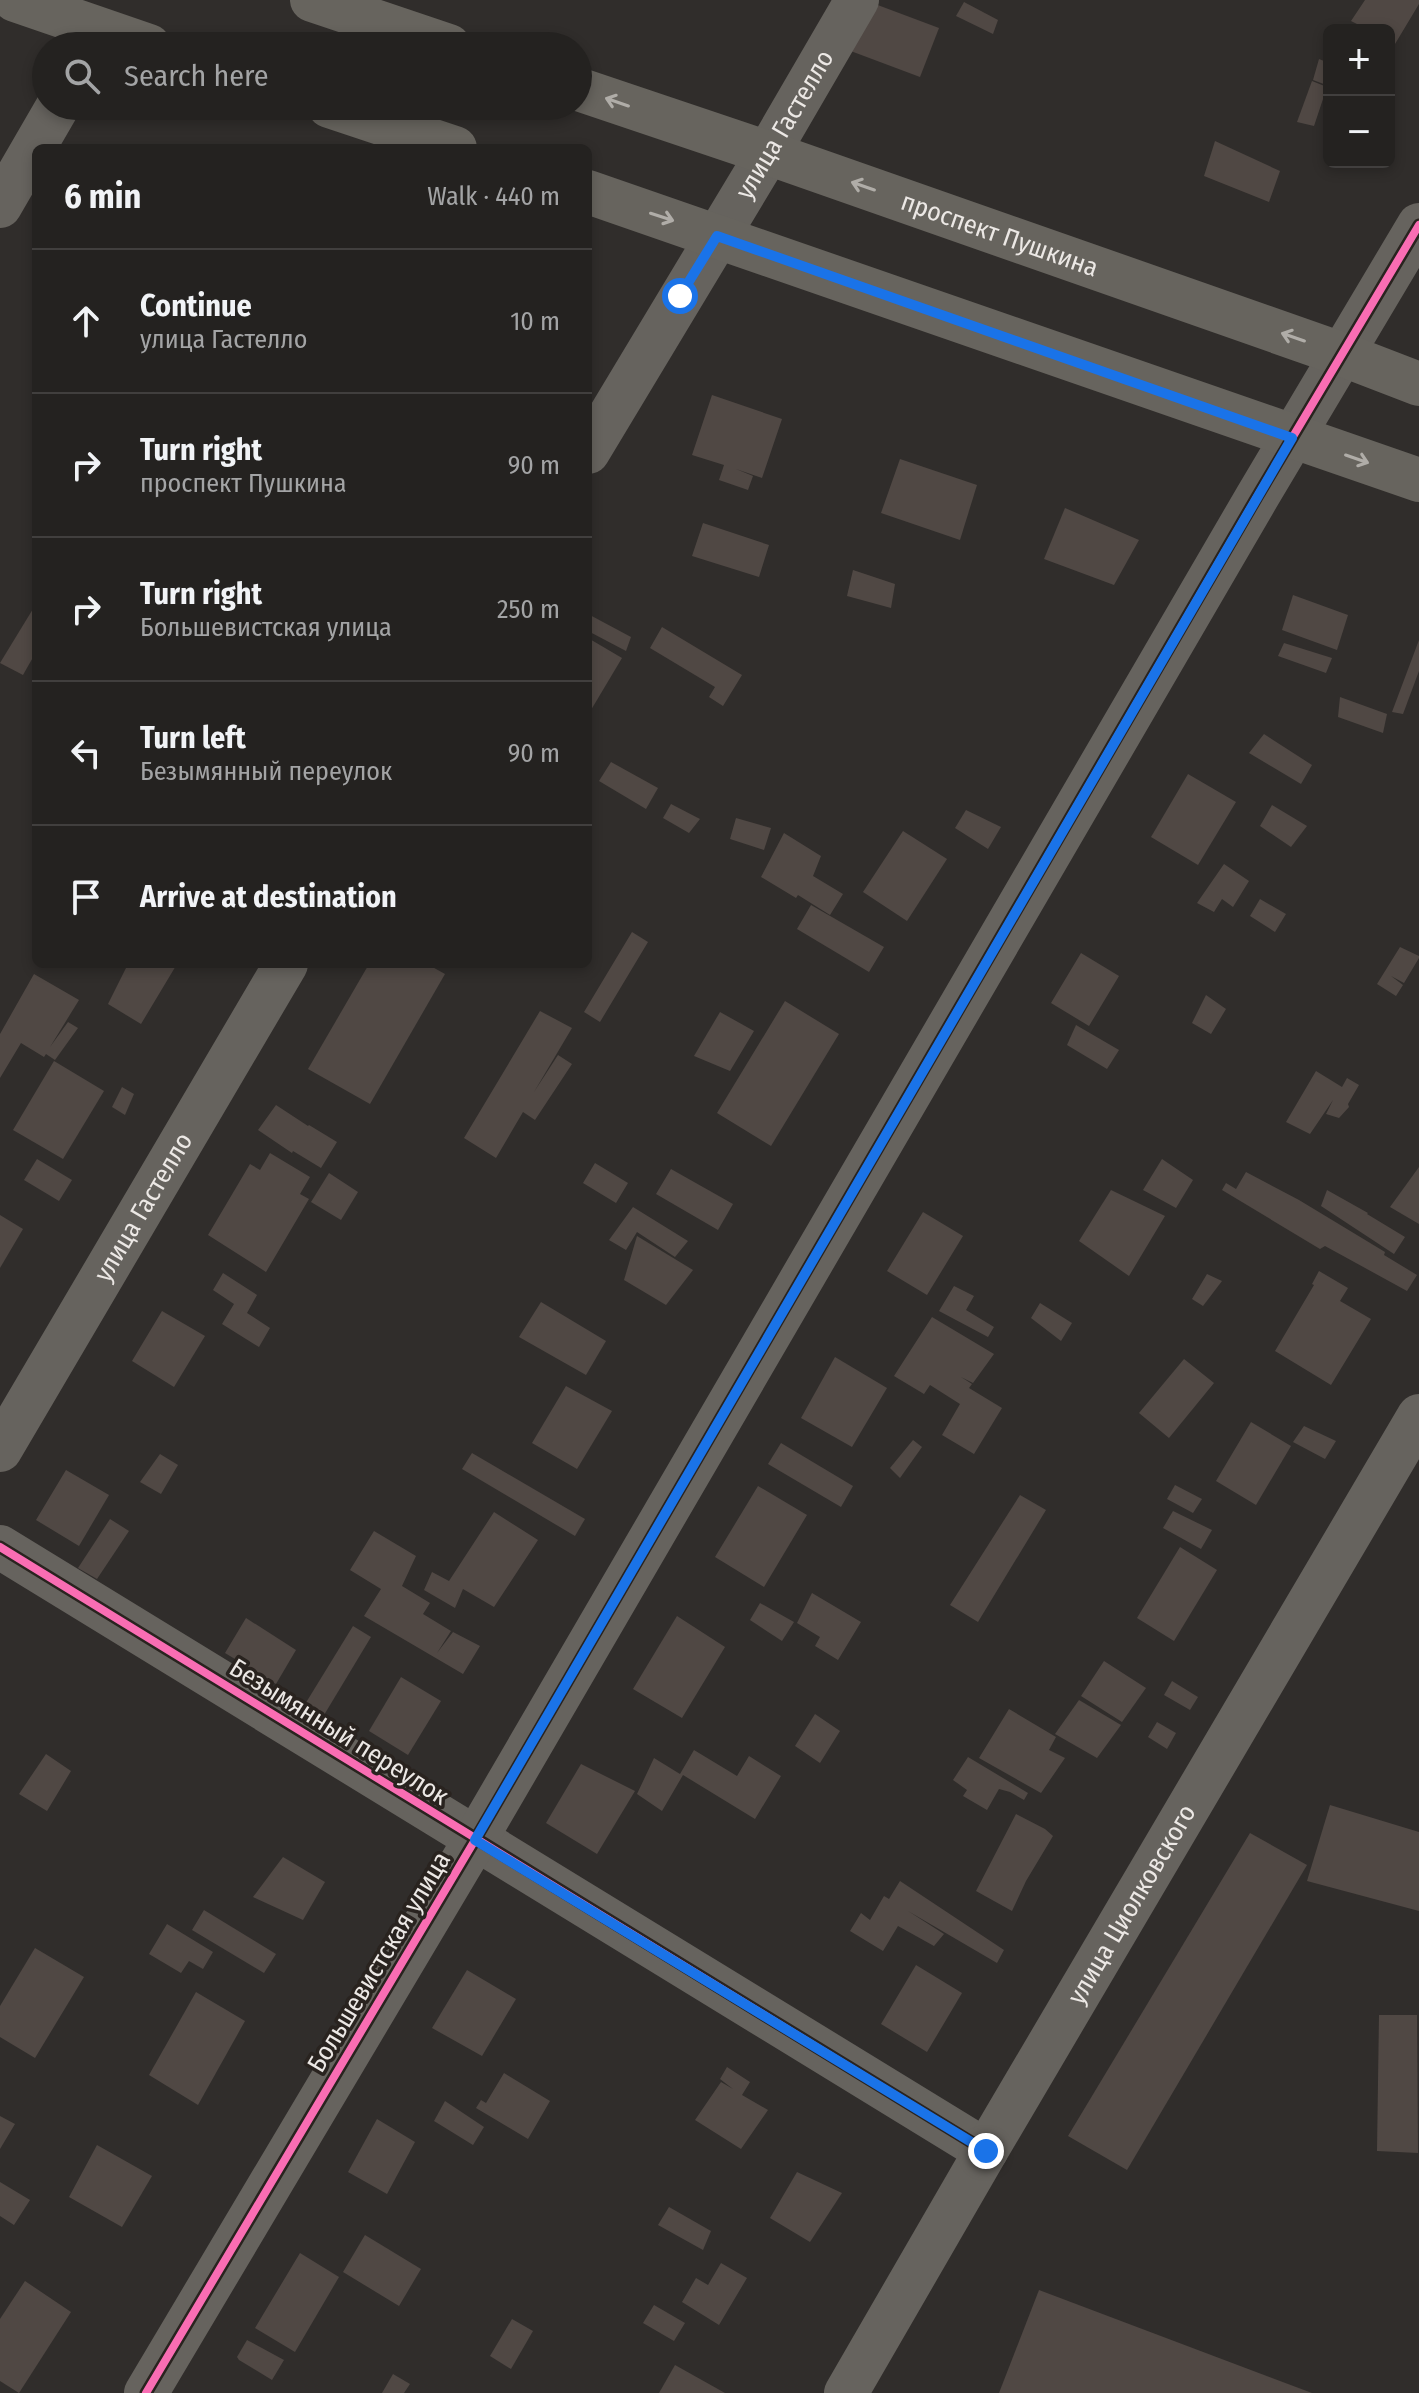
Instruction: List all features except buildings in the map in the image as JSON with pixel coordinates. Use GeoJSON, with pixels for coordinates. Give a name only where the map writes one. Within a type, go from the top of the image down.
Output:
{"type":"FeatureCollection","features":[{"type":"Feature","properties":{"kind":"main road"},"geometry":{"type":"LineString","coordinates":[[15,0],[85,32]]}},
{"type":"Feature","properties":{"kind":"main road"},"geometry":{"type":"LineString","coordinates":[[312,0],[407,32]]}},
{"type":"Feature","properties":{"kind":"main road","name":"проспект Пушкина"},"geometry":{"type":"LineString","coordinates":[[592,94],[1341,354],[1419,384]]}},
{"type":"Feature","properties":{"kind":"main road"},"geometry":{"type":"LineString","coordinates":[[371,120],[443,144]]}},
{"type":"Feature","properties":{"kind":"main road"},"geometry":{"type":"LineString","coordinates":[[592,193],[1419,480]]}},
{"type":"Feature","properties":{"kind":"street","name":"улица Гастелло"},"geometry":{"type":"LineString","coordinates":[[592,445],[857,0]]}},
{"type":"Feature","properties":{"kind":"street"},"geometry":{"type":"LineString","coordinates":[[36,144],[50,120]]}},
{"type":"Feature","properties":{"kind":"street"},"geometry":{"type":"LineString","coordinates":[[0,206],[32,151]]}},
{"type":"Feature","properties":{"kind":"street","name":"Большевистская улица"},"geometry":{"type":"LineString","coordinates":[[146,2393],[475,1840],[1419,225]]}},
{"type":"Feature","properties":{"kind":"street","name":"улица Гастелло"},"geometry":{"type":"LineString","coordinates":[[0,1450],[284,968]]}},
{"type":"Feature","properties":{"kind":"street","name":"улица Циолковского"},"geometry":{"type":"LineString","coordinates":[[846,2393],[1419,1416]]}},
{"type":"Feature","properties":{"kind":"street","name":"Безымянный переулок"},"geometry":{"type":"LineString","coordinates":[[0,1547],[986,2151]]}},
{"type":"Feature","properties":{"kind":"cycle path"},"geometry":{"type":"LineString","coordinates":[[146,2393],[475,1840],[1257,497],[1419,225]]}},
{"type":"Feature","properties":{"kind":"cycle path"},"geometry":{"type":"LineString","coordinates":[[0,1547],[986,2151]]}},
{"type":"Feature","properties":{"kind":"route"},"geometry":{"type":"LineString","coordinates":[[680,296],[717,236],[1292,438],[475,1840],[986,2151]]}}]}
